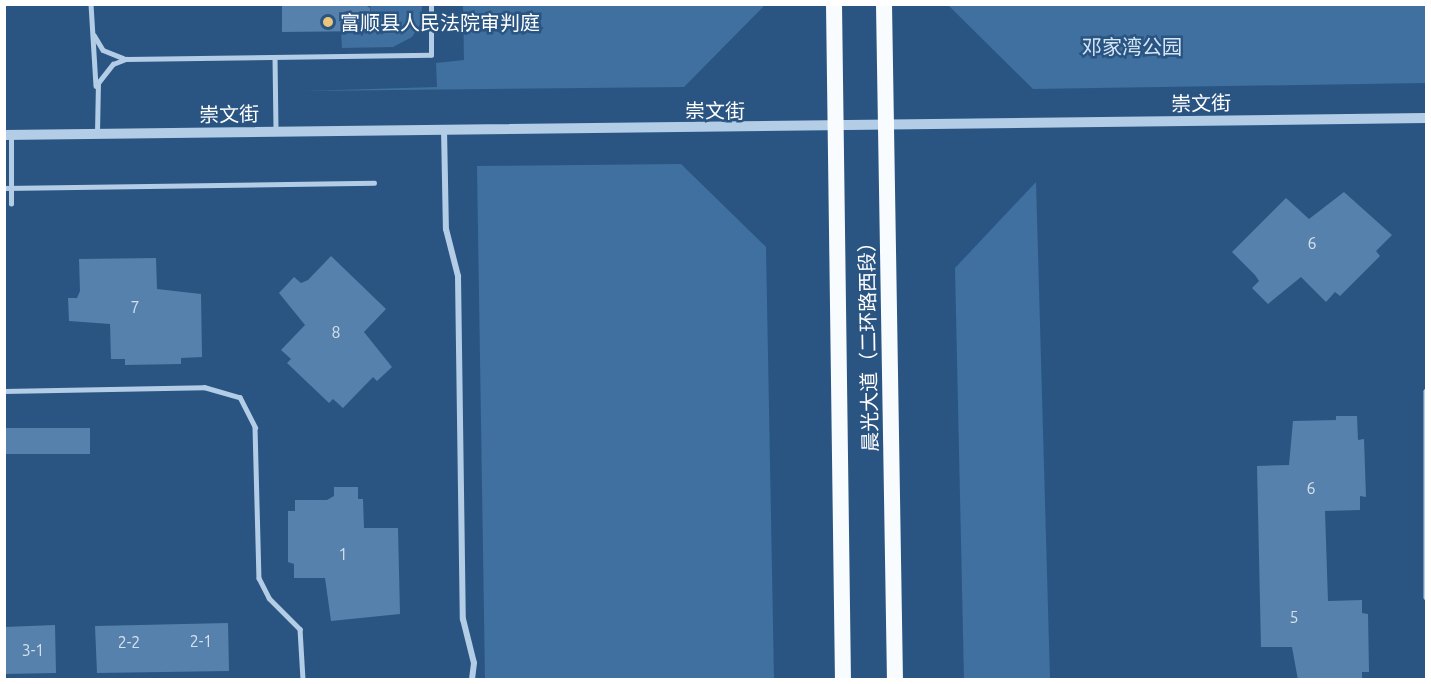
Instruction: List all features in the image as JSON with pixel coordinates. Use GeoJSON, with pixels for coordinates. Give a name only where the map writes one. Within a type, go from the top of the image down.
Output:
{"type":"FeatureCollection","features":[{"type":"Feature","properties":{"kind":"highway","name":"晨光大道（二环路西段）"},"geometry":{"type":"LineString","coordinates":[[834,4],[843,680]]}},
{"type":"Feature","properties":{"kind":"highway","name":"晨光大道（二环路西段）"},"geometry":{"type":"LineString","coordinates":[[884,4],[895,680]]}},
{"type":"Feature","properties":{"kind":"street","name":"崇文街"},"geometry":{"type":"LineString","coordinates":[[8,135],[836,127],[1426,118]]}},
{"type":"Feature","properties":{"kind":"street"},"geometry":{"type":"LineString","coordinates":[[444,129],[446,230],[458,276],[463,619],[474,663],[472,680]]}},
{"type":"Feature","properties":{"kind":"lane"},"geometry":{"type":"LineString","coordinates":[[91,4],[97,134]]}},
{"type":"Feature","properties":{"kind":"lane"},"geometry":{"type":"LineString","coordinates":[[91,27],[103,50],[126,59],[431,55],[431,4]]}},
{"type":"Feature","properties":{"kind":"lane"},"geometry":{"type":"LineString","coordinates":[[275,57],[276,131]]}},
{"type":"Feature","properties":{"kind":"lane"},"geometry":{"type":"LineString","coordinates":[[96,92],[104,73],[126,59]]}},
{"type":"Feature","properties":{"kind":"lane"},"geometry":{"type":"LineString","coordinates":[[8,135],[11,204]]}},
{"type":"Feature","properties":{"kind":"lane"},"geometry":{"type":"LineString","coordinates":[[4,188],[374,183]]}},
{"type":"Feature","properties":{"kind":"lane"},"geometry":{"type":"LineString","coordinates":[[4,391],[204,387],[240,397],[255,427],[259,578],[269,598],[300,629],[303,680]]}},
{"type":"Feature","properties":{"kind":"lane"},"geometry":{"type":"LineString","coordinates":[[1426,391],[1426,597]]}},
{"type":"Feature","properties":{"kind":"green space"},"geometry":{"type":"Polygon","coordinates":[[[763,4],[763,7],[684,87],[304,91],[437,87],[436,63],[464,60],[463,5],[763,4]]]}},
{"type":"Feature","properties":{"kind":"green space"},"geometry":{"type":"Polygon","coordinates":[[[370,5],[422,5],[421,23],[412,37],[393,47],[342,48],[341,31],[373,31],[370,5]]]}},
{"type":"Feature","properties":{"kind":"green space","name":"邓家湾公园"},"geometry":{"type":"Polygon","coordinates":[[[948,5],[1426,5],[1426,83],[1033,89],[948,5]]]}},
{"type":"Feature","properties":{"kind":"green space"},"geometry":{"type":"Polygon","coordinates":[[[681,164],[766,247],[774,679],[485,679],[477,166],[681,164]]]}},
{"type":"Feature","properties":{"kind":"green space"},"geometry":{"type":"Polygon","coordinates":[[[1036,182],[1050,679],[964,679],[955,268],[1036,182]]]}},
{"type":"Feature","properties":{"kind":"building","name":"富顺县人民法院审判庭"},"geometry":{"type":"Polygon","coordinates":[[[282,4],[364,4],[370,8],[371,31],[282,32],[282,4]]]}},
{"type":"Feature","properties":{"kind":"building"},"geometry":{"type":"Polygon","coordinates":[[[1344,192],[1392,235],[1376,251],[1380,256],[1340,296],[1335,292],[1326,302],[1301,277],[1268,304],[1252,288],[1259,281],[1255,275],[1232,252],[1286,198],[1309,219],[1344,192]]]}},
{"type":"Feature","properties":{"kind":"building"},"geometry":{"type":"Polygon","coordinates":[[[331,256],[386,309],[364,332],[392,367],[377,381],[373,377],[343,408],[333,399],[329,403],[287,363],[291,359],[281,350],[305,325],[279,293],[294,277],[301,283],[308,280],[331,256]]]}},
{"type":"Feature","properties":{"kind":"building"},"geometry":{"type":"Polygon","coordinates":[[[156,258],[157,289],[201,294],[202,357],[181,358],[181,364],[125,365],[125,359],[111,359],[110,324],[69,321],[68,298],[77,298],[80,291],[79,259],[156,258]]]}},
{"type":"Feature","properties":{"kind":"building"},"geometry":{"type":"Polygon","coordinates":[[[1336,416],[1357,416],[1358,440],[1364,439],[1366,497],[1360,496],[1360,510],[1325,511],[1328,601],[1362,600],[1362,613],[1368,614],[1369,672],[1362,672],[1362,680],[1298,680],[1292,647],[1261,647],[1257,466],[1289,465],[1293,421],[1336,420],[1336,416]]]}},
{"type":"Feature","properties":{"kind":"building"},"geometry":{"type":"Polygon","coordinates":[[[4,428],[90,428],[90,454],[4,454],[4,428]]]}},
{"type":"Feature","properties":{"kind":"building"},"geometry":{"type":"Polygon","coordinates":[[[334,487],[358,487],[358,499],[363,499],[364,528],[398,528],[400,614],[331,621],[325,578],[294,578],[294,564],[288,562],[288,511],[295,511],[295,500],[327,500],[334,496],[334,487]]]}},
{"type":"Feature","properties":{"kind":"building"},"geometry":{"type":"Polygon","coordinates":[[[228,623],[229,671],[97,673],[95,626],[228,623]]]}},
{"type":"Feature","properties":{"kind":"building"},"geometry":{"type":"Polygon","coordinates":[[[55,625],[56,673],[4,674],[4,627],[55,625]]]}},
{"type":"Feature","properties":{"kind":"place","name":"富顺县人民法院审判庭"},"geometry":{"type":"Point","coordinates":[328,22]}}]}
